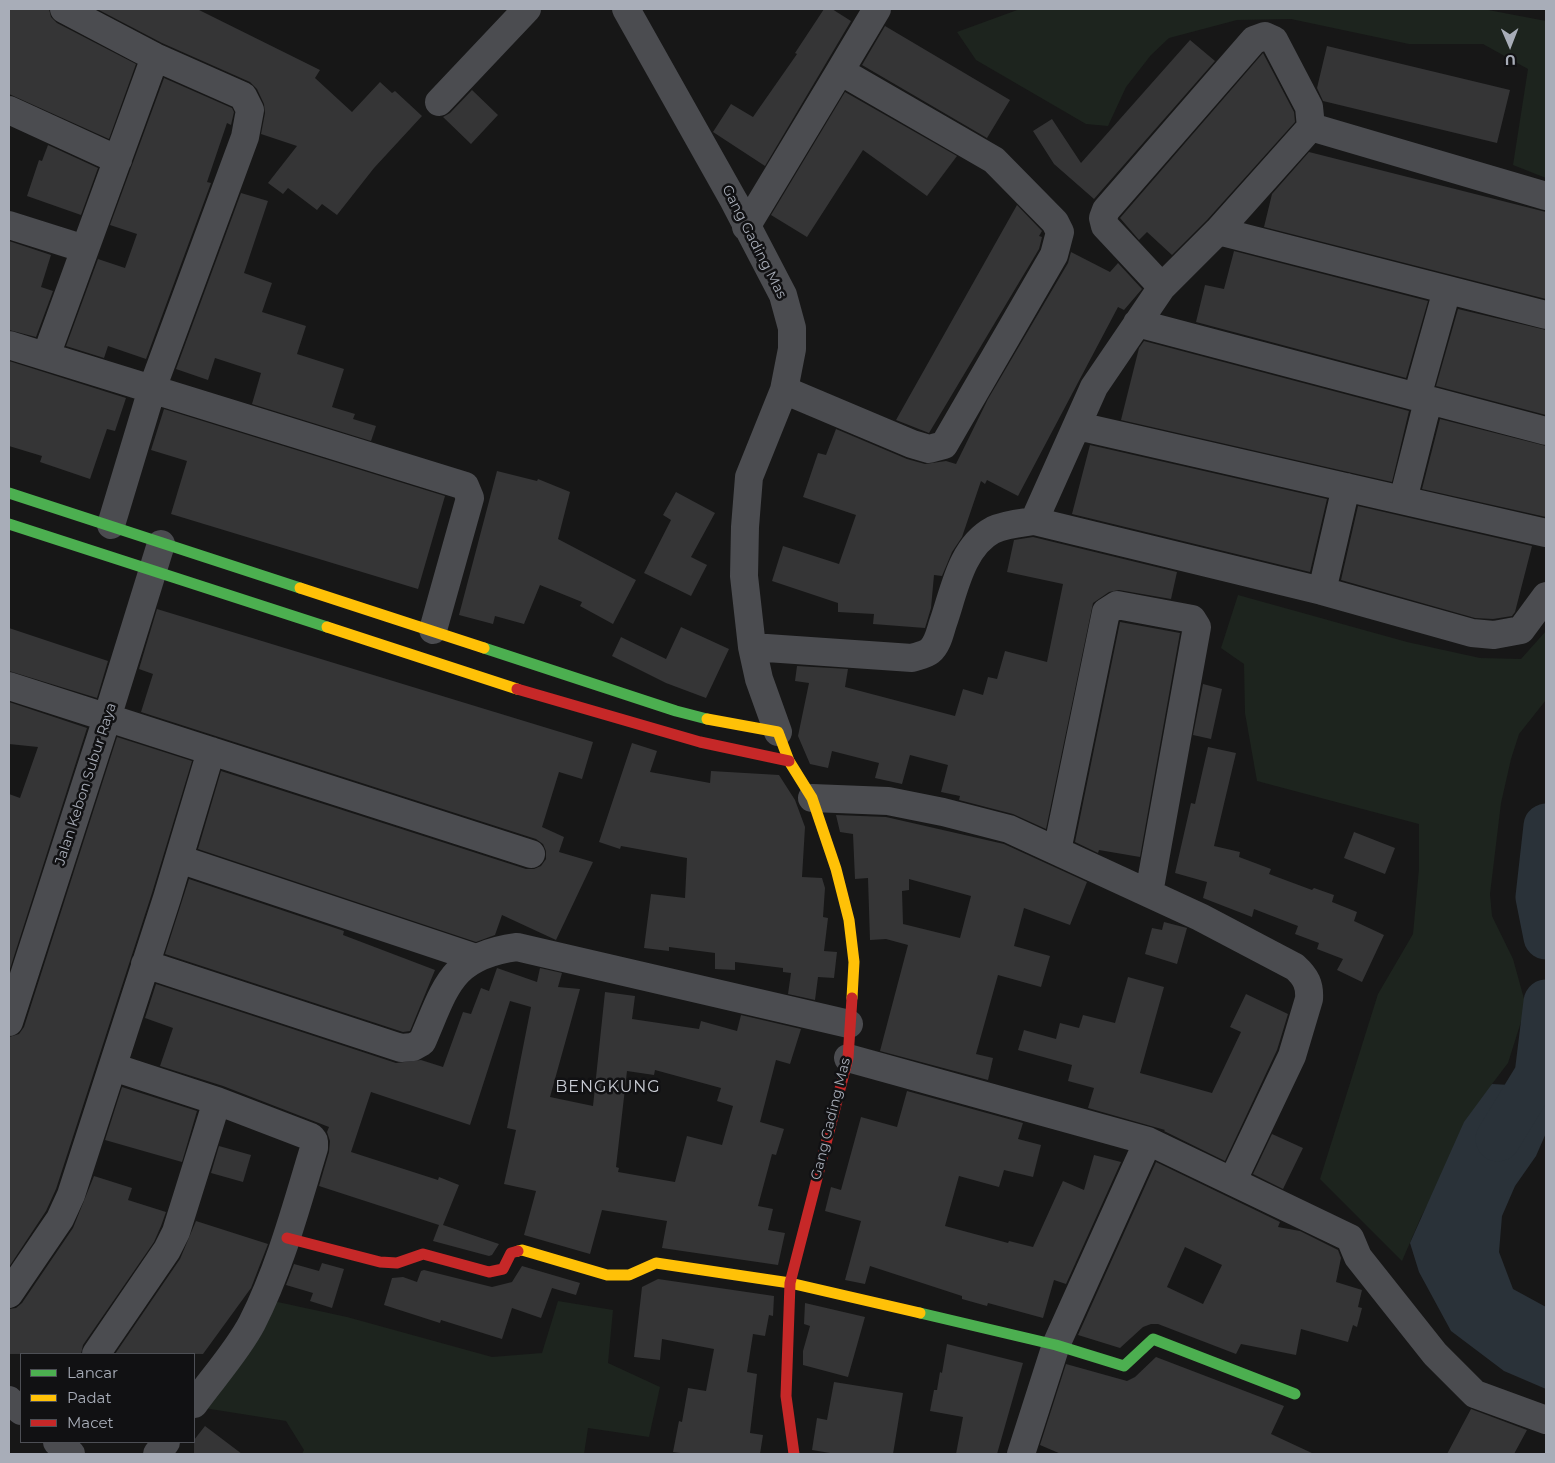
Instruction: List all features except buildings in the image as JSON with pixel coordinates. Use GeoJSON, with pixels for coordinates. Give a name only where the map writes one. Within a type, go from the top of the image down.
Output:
{"type":"FeatureCollection","features":[{"type":"Feature","properties":{"kind":"street"},"geometry":{"type":"LineString","coordinates":[[64,9],[156,57],[243,96],[250,110],[245,137],[152,389],[111,525]]}},
{"type":"Feature","properties":{"kind":"street"},"geometry":{"type":"LineString","coordinates":[[439,102],[527,9]]}},
{"type":"Feature","properties":{"kind":"street","name":"Gang Gading Mas"},"geometry":{"type":"LineString","coordinates":[[626,9],[783,295],[792,328],[792,349],[784,390],[750,477],[744,576],[752,647],[759,678],[789,761],[812,798],[836,869],[849,920],[854,962],[848,1058],[790,1283],[786,1396],[794,1454]]}},
{"type":"Feature","properties":{"kind":"street"},"geometry":{"type":"LineString","coordinates":[[746,226],[877,9]]}},
{"type":"Feature","properties":{"kind":"street"},"geometry":{"type":"LineString","coordinates":[[1034,521],[1094,387],[1162,287],[1218,231],[1311,127],[1309,106],[1274,40],[1265,36],[1254,40],[1104,215],[1105,226],[1162,287]]}},
{"type":"Feature","properties":{"kind":"street"},"geometry":{"type":"LineString","coordinates":[[46,356],[156,57]]}},
{"type":"Feature","properties":{"kind":"street"},"geometry":{"type":"LineString","coordinates":[[784,390],[912,444],[929,449],[944,445],[1054,255],[1060,238],[1059,228],[1054,222],[994,160],[840,71]]}},
{"type":"Feature","properties":{"kind":"street"},"geometry":{"type":"LineString","coordinates":[[9,110],[118,160]]}},
{"type":"Feature","properties":{"kind":"street"},"geometry":{"type":"LineString","coordinates":[[1311,127],[1546,196]]}},
{"type":"Feature","properties":{"kind":"street"},"geometry":{"type":"LineString","coordinates":[[9,225],[85,249]]}},
{"type":"Feature","properties":{"kind":"street"},"geometry":{"type":"LineString","coordinates":[[1218,231],[1546,315]]}},
{"type":"Feature","properties":{"kind":"street"},"geometry":{"type":"LineString","coordinates":[[1403,500],[1447,290]]}},
{"type":"Feature","properties":{"kind":"street"},"geometry":{"type":"LineString","coordinates":[[1137,323],[1546,431]]}},
{"type":"Feature","properties":{"kind":"street"},"geometry":{"type":"LineString","coordinates":[[9,344],[465,486],[470,498],[433,630]]}},
{"type":"Feature","properties":{"kind":"street"},"geometry":{"type":"LineString","coordinates":[[1078,426],[1546,533]]}},
{"type":"Feature","properties":{"kind":"street"},"geometry":{"type":"LineString","coordinates":[[1322,591],[1346,487]]}},
{"type":"Feature","properties":{"kind":"street"},"geometry":{"type":"LineString","coordinates":[[9,493],[111,525],[161,544],[433,630],[506,656],[676,711],[721,722],[778,732]]}},
{"type":"Feature","properties":{"kind":"street"},"geometry":{"type":"LineString","coordinates":[[752,647],[912,658],[922,655],[931,650],[938,638],[965,559],[980,540],[993,530],[1007,525],[1034,521],[1322,591],[1472,633],[1494,636],[1521,630],[1546,596]]}},
{"type":"Feature","properties":{"kind":"street"},"geometry":{"type":"LineString","coordinates":[[9,524],[551,700],[700,742],[789,761]]}},
{"type":"Feature","properties":{"kind":"street","name":"Jalan Kebon Subur Raya"},"geometry":{"type":"LineString","coordinates":[[9,1022],[108,718],[161,544]]}},
{"type":"Feature","properties":{"kind":"street"},"geometry":{"type":"LineString","coordinates":[[1057,851],[1106,612],[1117,605],[1192,619],[1197,627],[1149,893]]}},
{"type":"Feature","properties":{"kind":"street"},"geometry":{"type":"LineString","coordinates":[[9,686],[531,854]]}},
{"type":"Feature","properties":{"kind":"street"},"geometry":{"type":"LineString","coordinates":[[9,1294],[60,1219],[71,1195],[179,859],[211,751]]}},
{"type":"Feature","properties":{"kind":"street"},"geometry":{"type":"LineString","coordinates":[[812,798],[888,801],[943,812],[1009,830],[1149,893],[1295,967],[1307,981],[1309,999],[1292,1056],[1233,1180]]}},
{"type":"Feature","properties":{"kind":"street"},"geometry":{"type":"LineString","coordinates":[[179,859],[476,958]]}},
{"type":"Feature","properties":{"kind":"street"},"geometry":{"type":"LineString","coordinates":[[145,964],[406,1048],[413,1047],[422,1042],[449,981],[462,967],[476,958],[499,949],[517,947],[849,1024]]}},
{"type":"Feature","properties":{"kind":"street"},"geometry":{"type":"LineString","coordinates":[[848,1058],[1148,1141],[1233,1180],[1300,1216],[1350,1238],[1358,1257],[1435,1354],[1476,1394],[1546,1420]]}},
{"type":"Feature","properties":{"kind":"street"},"geometry":{"type":"LineString","coordinates":[[113,1067],[217,1101],[311,1137],[314,1141],[314,1148],[287,1238],[250,1326],[195,1403]]}},
{"type":"Feature","properties":{"kind":"street"},"geometry":{"type":"LineString","coordinates":[[97,1353],[167,1250],[176,1232],[217,1101]]}},
{"type":"Feature","properties":{"kind":"street"},"geometry":{"type":"LineString","coordinates":[[1020,1454],[1056,1345],[1148,1141]]}},
{"type":"Feature","properties":{"kind":"street"},"geometry":{"type":"LineString","coordinates":[[287,1238],[380,1262],[397,1263],[423,1254],[489,1272],[503,1269],[512,1253],[522,1250],[608,1275],[629,1275],[656,1263],[790,1283],[1056,1345],[1124,1366],[1153,1339],[1296,1394]]}},
{"type":"Feature","properties":{"kind":"street"},"geometry":{"type":"LineString","coordinates":[[9,1400],[20,1410]]}},
{"type":"Feature","properties":{"kind":"street"},"geometry":{"type":"LineString","coordinates":[[58,1443],[71,1454]]}},
{"type":"Feature","properties":{"kind":"street"},"geometry":{"type":"LineString","coordinates":[[157,1454],[165,1443]]}},
{"type":"Feature","properties":{"kind":"shaded area"},"geometry":{"type":"Polygon","coordinates":[[[1020,9],[1483,9],[1546,21],[1546,178],[1513,165],[1528,69],[1483,44],[1409,44],[1291,19],[1237,20],[1169,38],[1151,55],[1126,87],[1108,126],[1086,124],[976,60],[957,32],[1020,9]]]}},
{"type":"Feature","properties":{"kind":"shaded area"},"geometry":{"type":"Polygon","coordinates":[[[1238,595],[1407,642],[1480,658],[1521,659],[1546,631],[1546,700],[1519,734],[1511,759],[1501,803],[1490,894],[1492,916],[1513,959],[1526,1006],[1508,1063],[1492,1084],[1421,1217],[1402,1261],[1320,1179],[1378,994],[1413,934],[1419,869],[1419,824],[1257,781],[1245,713],[1244,664],[1221,648],[1238,595]]]}},
{"type":"Feature","properties":{"kind":"shaded area"},"geometry":{"type":"Polygon","coordinates":[[[1492,1084],[1546,1087],[1546,1133],[1536,1156],[1515,1186],[1502,1216],[1499,1252],[1513,1289],[1546,1307],[1546,1389],[1504,1371],[1451,1331],[1419,1272],[1410,1243],[1464,1122],[1492,1084]]]}},
{"type":"Feature","properties":{"kind":"shaded area"},"geometry":{"type":"Polygon","coordinates":[[[273,1301],[347,1317],[492,1357],[542,1353],[558,1301],[613,1310],[608,1363],[660,1387],[649,1437],[588,1428],[584,1454],[302,1454],[304,1450],[286,1421],[204,1408],[273,1301]]]}},
{"type":"Feature","properties":{"kind":"waterway"},"geometry":{"type":"LineString","coordinates":[[1546,826],[1538,897],[1546,937]]}},
{"type":"Feature","properties":{"kind":"waterway"},"geometry":{"type":"LineString","coordinates":[[1498,1139],[1537,1075],[1546,1002]]}},
{"type":"Feature","properties":{"kind":"traffic: fast"},"geometry":{"type":"LineString","coordinates":[[9,493],[300,588]]}},
{"type":"Feature","properties":{"kind":"traffic: fast"},"geometry":{"type":"LineString","coordinates":[[9,524],[327,627]]}},
{"type":"Feature","properties":{"kind":"traffic: fast"},"geometry":{"type":"LineString","coordinates":[[484,648],[676,711],[707,719]]}},
{"type":"Feature","properties":{"kind":"traffic: fast"},"geometry":{"type":"LineString","coordinates":[[920,1313],[1056,1345],[1124,1366],[1153,1339],[1295,1394]]}},
{"type":"Feature","properties":{"kind":"traffic: slow"},"geometry":{"type":"LineString","coordinates":[[300,588],[484,648]]}},
{"type":"Feature","properties":{"kind":"traffic: slow"},"geometry":{"type":"LineString","coordinates":[[327,627],[517,689]]}},
{"type":"Feature","properties":{"kind":"traffic: slow"},"geometry":{"type":"LineString","coordinates":[[707,719],[778,732],[789,761],[812,798],[836,869],[849,920],[854,962],[852,998]]}},
{"type":"Feature","properties":{"kind":"traffic: slow"},"geometry":{"type":"LineString","coordinates":[[518,1251],[522,1250],[607,1275],[629,1275],[656,1263],[790,1283],[920,1313]]}},
{"type":"Feature","properties":{"kind":"traffic: jam"},"geometry":{"type":"LineString","coordinates":[[517,689],[700,742],[789,761]]}},
{"type":"Feature","properties":{"kind":"traffic: jam"},"geometry":{"type":"LineString","coordinates":[[794,1454],[786,1396],[790,1283],[848,1058],[852,998]]}},
{"type":"Feature","properties":{"kind":"traffic: jam"},"geometry":{"type":"LineString","coordinates":[[287,1238],[380,1262],[397,1263],[423,1254],[489,1272],[503,1269],[511,1253],[518,1251]]}},
{"type":"Feature","properties":{"kind":"district","name":"BENGKUNG"},"geometry":{"type":"Point","coordinates":[608,1087]}}]}
